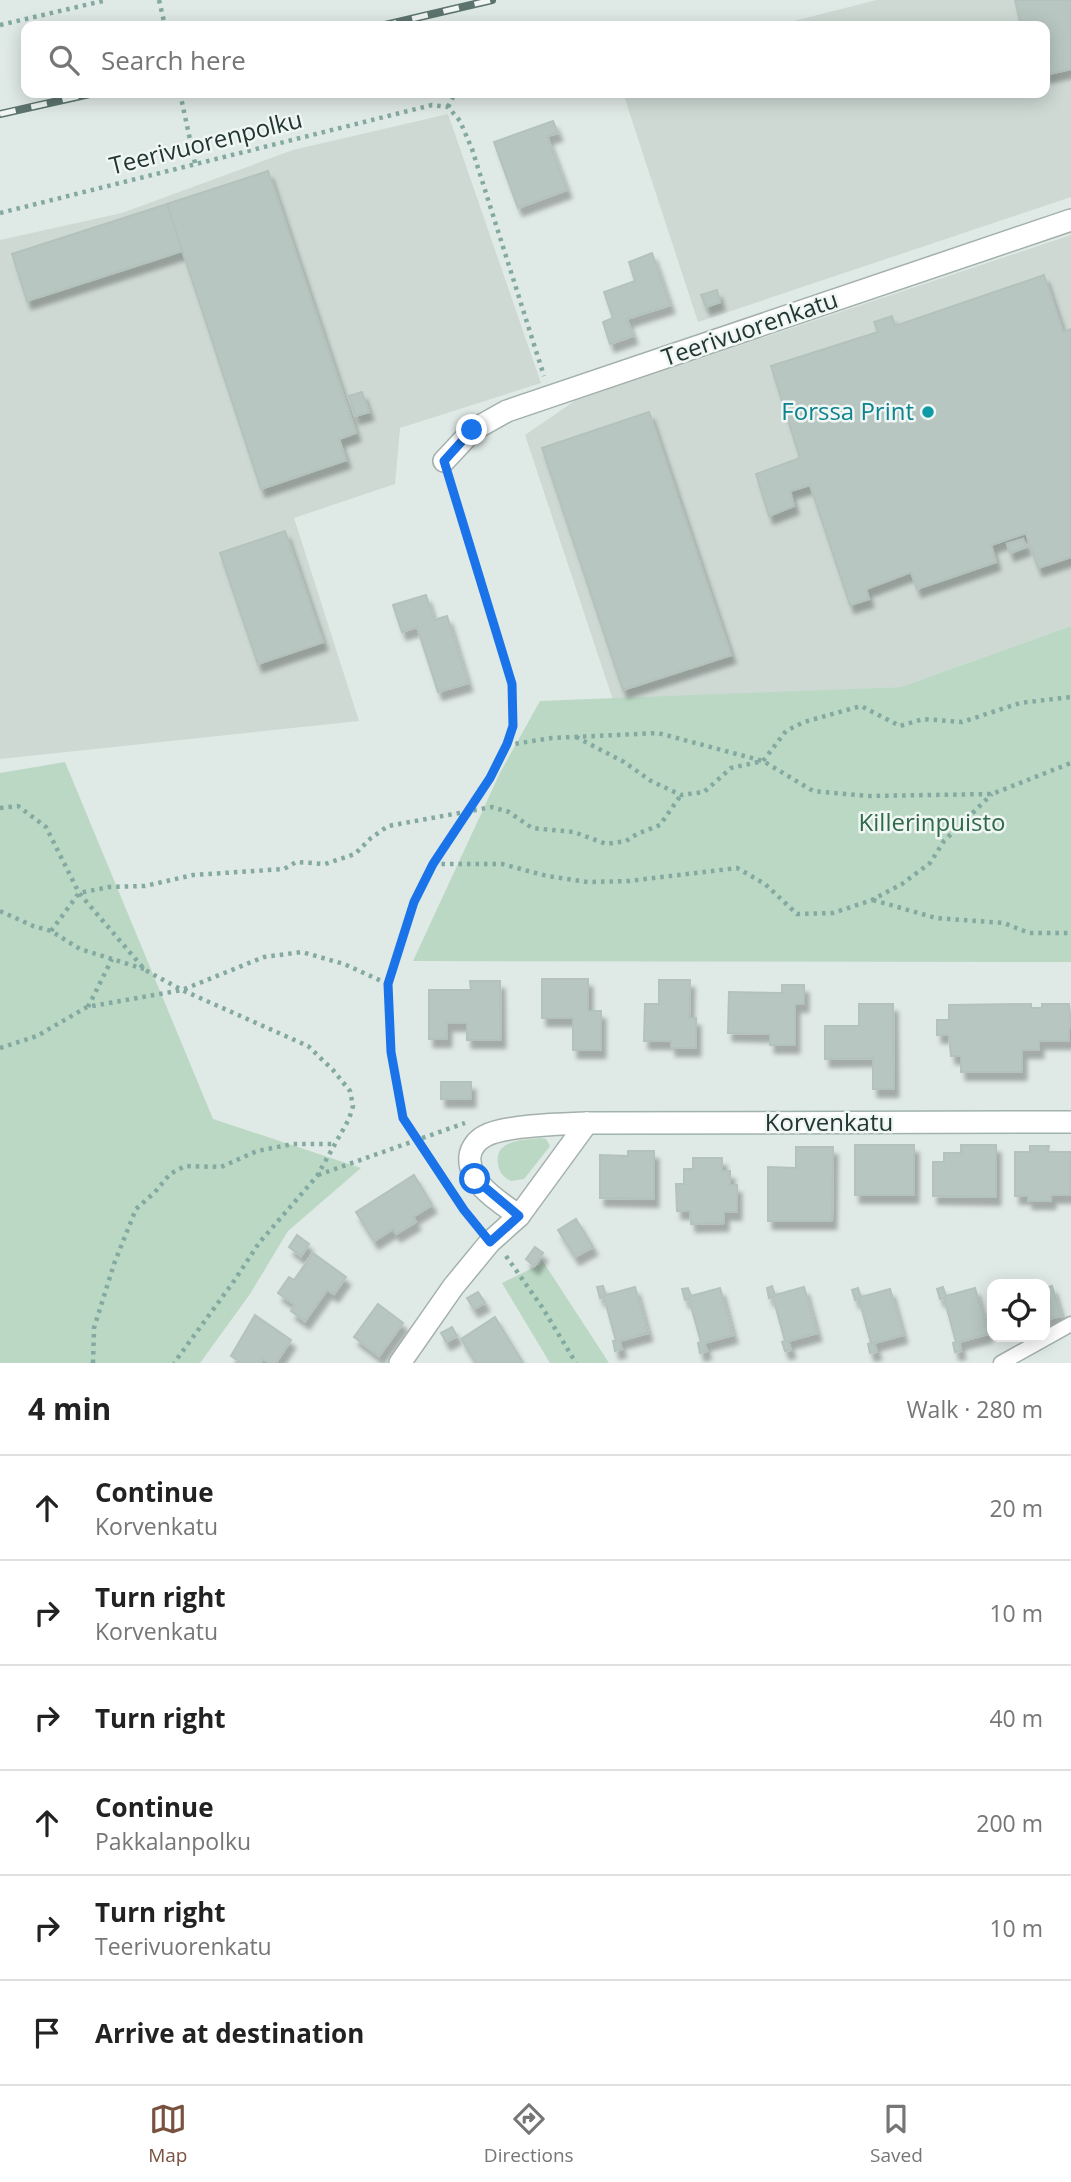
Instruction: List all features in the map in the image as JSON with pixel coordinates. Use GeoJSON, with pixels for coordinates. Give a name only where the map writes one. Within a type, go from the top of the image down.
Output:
{"type":"FeatureCollection","features":[{"type":"Feature","properties":{"kind":"street","name":"Teerivuorenkatu"},"geometry":{"type":"LineString","coordinates":[[444,461],[472,430],[507,411],[1071,220]]}},
{"type":"Feature","properties":{"kind":"street","name":"Korvenkatu"},"geometry":{"type":"LineString","coordinates":[[519,1216],[475,1179],[469,1164],[471,1149],[484,1136],[540,1126],[587,1123],[1071,1122]]}},
{"type":"Feature","properties":{"kind":"street"},"geometry":{"type":"LineString","coordinates":[[400,1363],[453,1287],[490,1242],[519,1216],[587,1123]]}},
{"type":"Feature","properties":{"kind":"lane"},"geometry":{"type":"LineString","coordinates":[[1001,1363],[1071,1325]]}},
{"type":"Feature","properties":{"kind":"path"},"geometry":{"type":"LineString","coordinates":[[0,25],[107,0]]}},
{"type":"Feature","properties":{"kind":"path"},"geometry":{"type":"LineString","coordinates":[[159,0],[164,21]]}},
{"type":"Feature","properties":{"kind":"path"},"geometry":{"type":"LineString","coordinates":[[181,98],[195,163]]}},
{"type":"Feature","properties":{"kind":"path"},"geometry":{"type":"LineString","coordinates":[[452,98],[448,107],[460,121],[472,149],[551,396]]}},
{"type":"Feature","properties":{"kind":"path","name":"Teerivuorenpolku"},"geometry":{"type":"LineString","coordinates":[[0,213],[432,106],[448,107]]}},
{"type":"Feature","properties":{"kind":"path"},"geometry":{"type":"LineString","coordinates":[[444,461],[512,684],[513,726],[507,744],[469,812],[433,864],[414,902],[388,984],[391,1052],[403,1118],[464,1210],[490,1242],[509,1258],[576,1363]]}},
{"type":"Feature","properties":{"kind":"path"},"geometry":{"type":"LineString","coordinates":[[576,737],[624,762],[651,781],[681,795],[704,792],[731,768],[763,761],[786,731],[804,722],[861,706],[900,726],[923,719],[962,722],[1020,703],[1071,697]]}},
{"type":"Feature","properties":{"kind":"path"},"geometry":{"type":"LineString","coordinates":[[507,744],[659,733],[763,761],[813,791],[868,796],[992,794],[1071,764]]}},
{"type":"Feature","properties":{"kind":"path"},"geometry":{"type":"LineString","coordinates":[[433,864],[502,864],[588,883],[737,868],[765,884],[797,914],[833,913],[872,900],[902,884],[930,863],[944,841],[992,794]]}},
{"type":"Feature","properties":{"kind":"path"},"geometry":{"type":"LineString","coordinates":[[51,931],[79,893],[109,887],[145,886],[193,875],[284,869],[296,862],[325,864],[355,855],[371,838],[388,826],[434,816],[492,807],[509,812],[532,828],[574,832],[607,844],[626,841],[660,825],[681,795]]}},
{"type":"Feature","properties":{"kind":"path"},"geometry":{"type":"LineString","coordinates":[[0,807],[18,806],[46,827],[79,893],[145,970]]}},
{"type":"Feature","properties":{"kind":"path"},"geometry":{"type":"LineString","coordinates":[[872,900],[936,918],[1004,923],[1029,933],[1071,933]]}},
{"type":"Feature","properties":{"kind":"path"},"geometry":{"type":"LineString","coordinates":[[0,911],[51,931],[80,949],[145,970],[182,990],[309,1046],[349,1091],[353,1106],[349,1119],[317,1176],[259,1243],[174,1363]]}},
{"type":"Feature","properties":{"kind":"path"},"geometry":{"type":"LineString","coordinates":[[0,1048],[37,1036],[88,1007],[182,990],[264,957],[302,952],[344,964],[388,984]]}},
{"type":"Feature","properties":{"kind":"path"},"geometry":{"type":"LineString","coordinates":[[88,1007],[112,959]]}},
{"type":"Feature","properties":{"kind":"path"},"geometry":{"type":"LineString","coordinates":[[317,1176],[417,1138]]}},
{"type":"Feature","properties":{"kind":"path"},"geometry":{"type":"LineString","coordinates":[[93,1363],[94,1328],[135,1209],[155,1192],[170,1174],[185,1166],[221,1167],[257,1151],[293,1144],[333,1144]]}},
{"type":"Feature","properties":{"kind":"shaded area"},"geometry":{"type":"Polygon","coordinates":[[[877,0],[1071,0],[1071,197],[698,322],[625,98],[1050,98],[1050,21],[794,21],[877,0]]]}},
{"type":"Feature","properties":{"kind":"shaded area"},"geometry":{"type":"Polygon","coordinates":[[[448,114],[541,383],[400,428],[395,484],[294,518],[359,721],[0,759],[0,240],[122,213],[293,150],[448,114]]]}},
{"type":"Feature","properties":{"kind":"shaded area"},"geometry":{"type":"Polygon","coordinates":[[[1071,235],[1071,626],[901,687],[613,700],[525,435],[576,400],[1071,235]]]}},
{"type":"Feature","properties":{"kind":"green space","name":"Killerinpuisto"},"geometry":{"type":"Polygon","coordinates":[[[1071,626],[1071,962],[413,961],[500,773],[540,701],[901,687],[1071,626]]]}},
{"type":"Feature","properties":{"kind":"green space"},"geometry":{"type":"Polygon","coordinates":[[[65,762],[213,1119],[361,1168],[288,1231],[250,1294],[200,1363],[0,1363],[0,773],[65,762]]]}},
{"type":"Feature","properties":{"kind":"green space"},"geometry":{"type":"Polygon","coordinates":[[[546,1139],[550,1146],[524,1179],[511,1181],[500,1172],[498,1156],[506,1145],[546,1139]]]}},
{"type":"Feature","properties":{"kind":"green space"},"geometry":{"type":"Polygon","coordinates":[[[542,1260],[609,1363],[550,1363],[502,1283],[539,1265],[542,1260]]]}},
{"type":"Feature","properties":{"kind":"building"},"geometry":{"type":"Polygon","coordinates":[[[1015,0],[1071,0],[1071,69],[1050,74],[1050,21],[1020,21],[1015,0]]]}},
{"type":"Feature","properties":{"kind":"building"},"geometry":{"type":"Polygon","coordinates":[[[553,121],[558,133],[547,136],[567,190],[518,208],[494,142],[553,121]]]}},
{"type":"Feature","properties":{"kind":"building"},"geometry":{"type":"Polygon","coordinates":[[[268,171],[356,433],[339,439],[346,460],[261,489],[167,204],[268,171]]]}},
{"type":"Feature","properties":{"kind":"building"},"geometry":{"type":"Polygon","coordinates":[[[167,204],[182,251],[27,301],[12,254],[167,204]]]}},
{"type":"Feature","properties":{"kind":"building"},"geometry":{"type":"Polygon","coordinates":[[[652,253],[670,305],[627,319],[633,336],[610,344],[603,322],[613,318],[604,292],[635,281],[629,262],[652,253]]]}},
{"type":"Feature","properties":{"kind":"building","name":"Forssa Print"},"geometry":{"type":"Polygon","coordinates":[[[1044,275],[1063,332],[1071,329],[1071,557],[1038,568],[1026,533],[991,545],[996,562],[917,589],[911,572],[866,589],[869,599],[850,605],[810,485],[790,491],[794,506],[769,516],[756,474],[800,458],[771,366],[878,332],[874,322],[892,316],[895,326],[1044,275]]]}},
{"type":"Feature","properties":{"kind":"building"},"geometry":{"type":"Polygon","coordinates":[[[717,290],[720,302],[706,307],[701,295],[717,290]]]}},
{"type":"Feature","properties":{"kind":"building"},"geometry":{"type":"Polygon","coordinates":[[[362,392],[369,412],[355,416],[349,396],[362,392]]]}},
{"type":"Feature","properties":{"kind":"building"},"geometry":{"type":"Polygon","coordinates":[[[649,412],[731,655],[623,690],[542,448],[649,412]]]}},
{"type":"Feature","properties":{"kind":"building"},"geometry":{"type":"Polygon","coordinates":[[[285,531],[323,642],[258,664],[220,553],[285,531]]]}},
{"type":"Feature","properties":{"kind":"building"},"geometry":{"type":"Polygon","coordinates":[[[1023,539],[1026,547],[1010,553],[1007,544],[1023,539]]]}},
{"type":"Feature","properties":{"kind":"building"},"geometry":{"type":"Polygon","coordinates":[[[426,595],[434,620],[447,616],[468,683],[438,692],[417,627],[402,632],[393,605],[426,595]]]}},
{"type":"Feature","properties":{"kind":"building"},"geometry":{"type":"Polygon","coordinates":[[[542,979],[588,979],[588,1011],[601,1011],[601,1050],[573,1050],[573,1018],[542,1018],[542,979]]]}},
{"type":"Feature","properties":{"kind":"building"},"geometry":{"type":"Polygon","coordinates":[[[659,980],[690,980],[689,1018],[696,1018],[696,1048],[671,1048],[671,1041],[644,1041],[645,1004],[659,1004],[659,980]]]}},
{"type":"Feature","properties":{"kind":"building"},"geometry":{"type":"Polygon","coordinates":[[[470,981],[500,981],[501,1040],[467,1040],[467,1023],[447,1023],[447,1039],[429,1039],[429,990],[471,990],[470,981]]]}},
{"type":"Feature","properties":{"kind":"building"},"geometry":{"type":"Polygon","coordinates":[[[782,985],[804,985],[804,1004],[795,1004],[795,1045],[770,1045],[770,1034],[728,1033],[729,992],[782,993],[782,985]]]}},
{"type":"Feature","properties":{"kind":"building"},"geometry":{"type":"Polygon","coordinates":[[[859,1004],[893,1004],[894,1089],[873,1089],[873,1058],[825,1059],[825,1026],[859,1026],[859,1004]]]}},
{"type":"Feature","properties":{"kind":"building"},"geometry":{"type":"Polygon","coordinates":[[[1031,1004],[1031,1008],[1042,1008],[1042,1004],[1069,1004],[1071,1028],[1069,1041],[1039,1041],[1039,1050],[1022,1050],[1022,1072],[961,1072],[961,1056],[951,1056],[949,1035],[937,1035],[937,1020],[949,1020],[949,1005],[1031,1004]]]}},
{"type":"Feature","properties":{"kind":"building"},"geometry":{"type":"Polygon","coordinates":[[[441,1082],[471,1082],[471,1099],[441,1099],[441,1082]]]}},
{"type":"Feature","properties":{"kind":"building"},"geometry":{"type":"Polygon","coordinates":[[[855,1145],[914,1145],[914,1195],[855,1195],[855,1145]]]}},
{"type":"Feature","properties":{"kind":"building"},"geometry":{"type":"Polygon","coordinates":[[[961,1145],[996,1145],[996,1197],[933,1196],[933,1162],[944,1162],[944,1153],[961,1153],[961,1145]]]}},
{"type":"Feature","properties":{"kind":"building"},"geometry":{"type":"Polygon","coordinates":[[[1030,1146],[1049,1146],[1048,1152],[1071,1152],[1070,1195],[1051,1195],[1051,1201],[1028,1201],[1028,1196],[1015,1196],[1015,1152],[1030,1152],[1030,1146]]]}},
{"type":"Feature","properties":{"kind":"building"},"geometry":{"type":"Polygon","coordinates":[[[796,1147],[833,1147],[832,1221],[768,1221],[768,1167],[796,1168],[796,1147]]]}},
{"type":"Feature","properties":{"kind":"building"},"geometry":{"type":"Polygon","coordinates":[[[628,1151],[654,1151],[654,1199],[600,1198],[600,1155],[628,1156],[628,1151]]]}},
{"type":"Feature","properties":{"kind":"building"},"geometry":{"type":"Polygon","coordinates":[[[693,1158],[722,1158],[722,1171],[730,1171],[730,1185],[737,1185],[737,1212],[724,1212],[724,1223],[691,1224],[690,1211],[677,1211],[676,1184],[684,1184],[684,1169],[693,1169],[693,1158]]]}},
{"type":"Feature","properties":{"kind":"building"},"geometry":{"type":"Polygon","coordinates":[[[414,1175],[432,1205],[413,1217],[416,1222],[396,1234],[393,1229],[374,1241],[356,1212],[414,1175]]]}},
{"type":"Feature","properties":{"kind":"building"},"geometry":{"type":"Polygon","coordinates":[[[576,1219],[593,1247],[575,1257],[558,1230],[576,1219]]]}},
{"type":"Feature","properties":{"kind":"building"},"geometry":{"type":"Polygon","coordinates":[[[297,1235],[309,1244],[301,1256],[289,1247],[297,1235]]]}},
{"type":"Feature","properties":{"kind":"building"},"geometry":{"type":"Polygon","coordinates":[[[535,1247],[543,1253],[534,1266],[526,1259],[535,1247]]]}},
{"type":"Feature","properties":{"kind":"building"},"geometry":{"type":"Polygon","coordinates":[[[313,1253],[346,1277],[334,1294],[327,1290],[305,1321],[291,1311],[295,1305],[278,1293],[289,1277],[294,1280],[313,1253]]]}},
{"type":"Feature","properties":{"kind":"building"},"geometry":{"type":"Polygon","coordinates":[[[603,1286],[606,1295],[635,1287],[648,1333],[619,1341],[622,1349],[615,1351],[613,1341],[616,1341],[604,1297],[600,1298],[597,1287],[603,1286]]]}},
{"type":"Feature","properties":{"kind":"building"},"geometry":{"type":"Polygon","coordinates":[[[772,1286],[775,1295],[804,1287],[817,1333],[788,1341],[791,1350],[785,1351],[782,1342],[785,1341],[773,1297],[769,1298],[767,1288],[772,1286]]]}},
{"type":"Feature","properties":{"kind":"building"},"geometry":{"type":"Polygon","coordinates":[[[943,1287],[946,1296],[975,1288],[987,1334],[959,1342],[961,1351],[955,1352],[953,1343],[956,1342],[944,1298],[940,1299],[937,1289],[943,1287]]]}},
{"type":"Feature","properties":{"kind":"building"},"geometry":{"type":"Polygon","coordinates":[[[1050,1287],[1061,1316],[1050,1319],[1050,1287]]]}},
{"type":"Feature","properties":{"kind":"building"},"geometry":{"type":"Polygon","coordinates":[[[688,1288],[691,1296],[720,1288],[733,1335],[704,1343],[707,1351],[700,1353],[698,1343],[701,1342],[689,1299],[685,1300],[682,1289],[688,1288]]]}},
{"type":"Feature","properties":{"kind":"building"},"geometry":{"type":"Polygon","coordinates":[[[858,1288],[861,1297],[890,1289],[903,1335],[874,1343],[877,1352],[870,1353],[868,1344],[871,1343],[859,1299],[855,1300],[852,1290],[858,1288]]]}},
{"type":"Feature","properties":{"kind":"building"},"geometry":{"type":"Polygon","coordinates":[[[478,1292],[485,1303],[474,1309],[467,1298],[478,1292]]]}},
{"type":"Feature","properties":{"kind":"building"},"geometry":{"type":"Polygon","coordinates":[[[378,1304],[403,1323],[379,1356],[354,1337],[378,1304]]]}},
{"type":"Feature","properties":{"kind":"building"},"geometry":{"type":"Polygon","coordinates":[[[255,1315],[291,1340],[276,1363],[263,1359],[261,1363],[242,1363],[231,1356],[255,1315]]]}},
{"type":"Feature","properties":{"kind":"building"},"geometry":{"type":"Polygon","coordinates":[[[495,1317],[523,1363],[476,1363],[461,1339],[495,1317]]]}},
{"type":"Feature","properties":{"kind":"building"},"geometry":{"type":"Polygon","coordinates":[[[452,1327],[457,1336],[446,1342],[441,1333],[452,1327]]]}},
{"type":"Feature","properties":{"kind":"railway"},"geometry":{"type":"LineString","coordinates":[[402,21],[492,0]]}},
{"type":"Feature","properties":{"kind":"railway"},"geometry":{"type":"LineString","coordinates":[[0,114],[72,98]]}},
{"type":"Feature","properties":{"kind":"place","name":"Forssa Print"},"geometry":{"type":"Point","coordinates":[928,412]}},
{"type":"Feature","properties":{"kind":"route"},"geometry":{"type":"LineString","coordinates":[[472,430],[444,461],[512,684],[513,726],[490,778],[433,864],[414,902],[388,984],[391,1052],[403,1118],[464,1210],[490,1242],[519,1216],[500,1203],[475,1179]]}}]}
